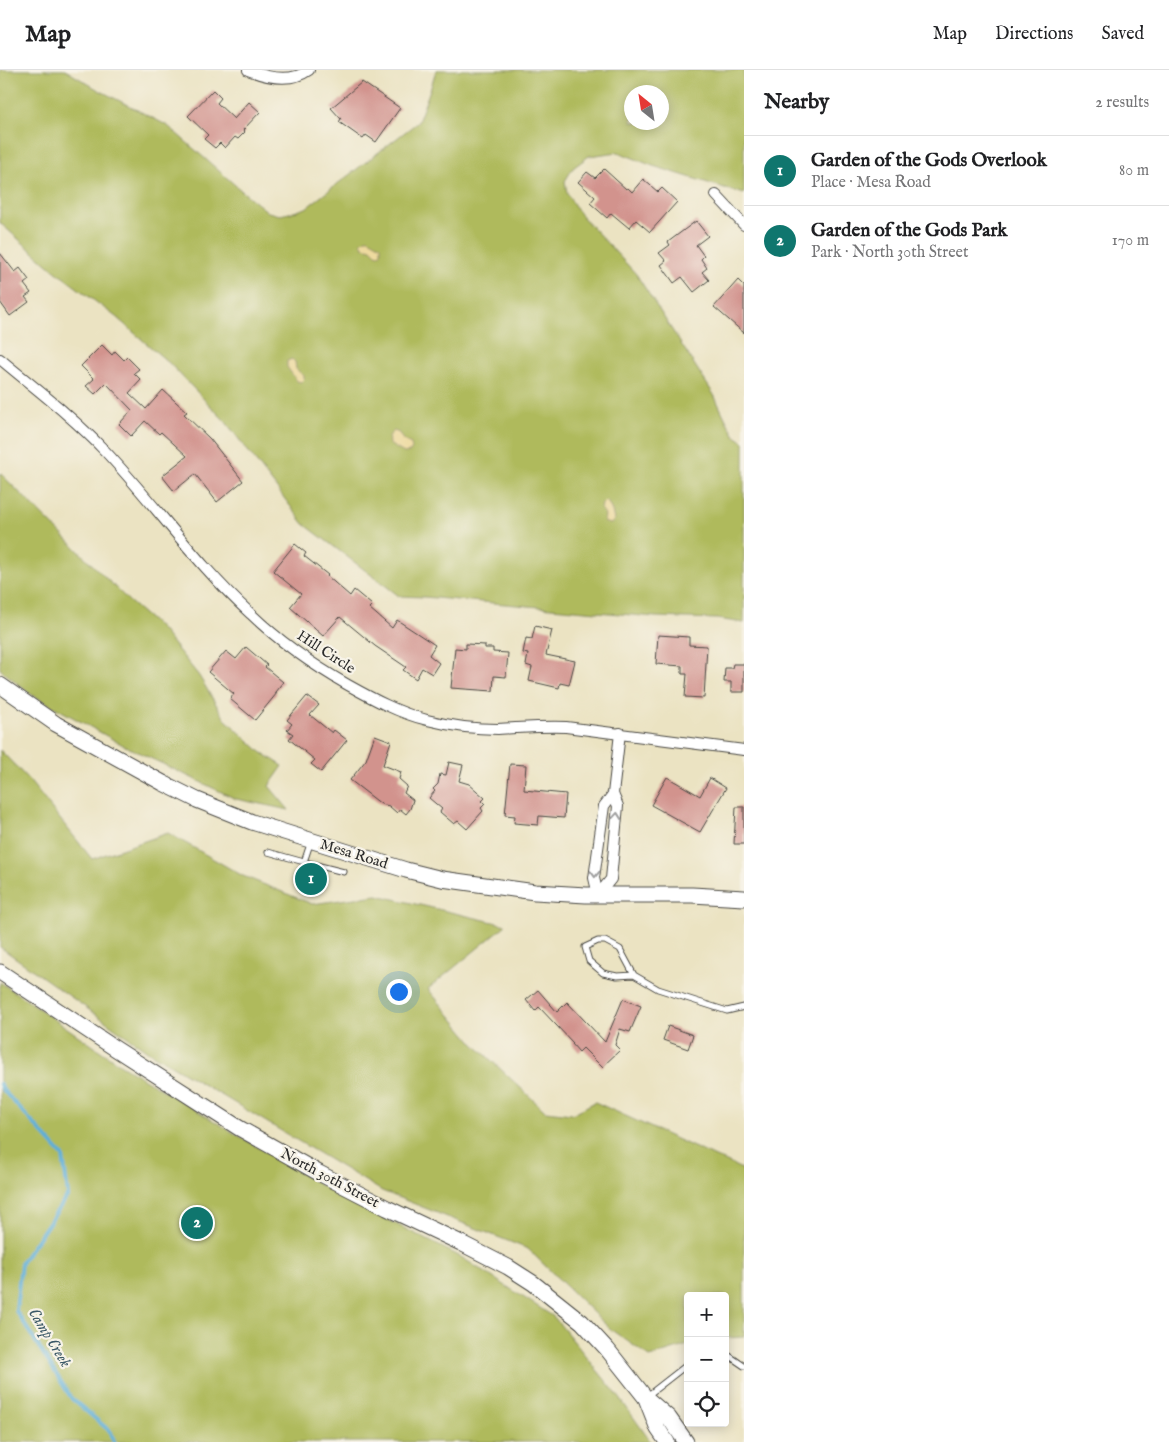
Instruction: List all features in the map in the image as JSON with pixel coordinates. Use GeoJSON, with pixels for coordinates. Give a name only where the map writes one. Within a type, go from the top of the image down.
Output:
{"type":"FeatureCollection","features":[{"type":"Feature","properties":{"kind":"main road","name":"Mesa Road"},"geometry":{"type":"LineString","coordinates":[[0,685],[56,724],[189,796],[252,822],[406,870],[442,878],[535,892],[598,895],[692,895],[744,898]]}},
{"type":"Feature","properties":{"kind":"main road","name":"North 30th Street"},"geometry":{"type":"LineString","coordinates":[[0,972],[239,1128],[318,1173],[508,1267],[533,1283],[582,1322],[607,1349],[645,1397],[669,1418],[686,1442]]}},
{"type":"Feature","properties":{"kind":"main road","name":"North 30th Street"},"geometry":{"type":"LineString","coordinates":[[645,1397],[658,1429],[667,1442]]}},
{"type":"Feature","properties":{"kind":"street"},"geometry":{"type":"LineString","coordinates":[[248,70],[264,76],[279,78],[297,76],[309,70]]}},
{"type":"Feature","properties":{"kind":"street"},"geometry":{"type":"LineString","coordinates":[[716,195],[744,225]]}},
{"type":"Feature","properties":{"kind":"street","name":"Hill Circle"},"geometry":{"type":"LineString","coordinates":[[0,359],[68,415],[105,451],[217,580],[251,615],[276,637],[305,658],[365,694],[400,711],[426,720],[449,725],[498,729],[545,726],[620,733],[744,750]]}},
{"type":"Feature","properties":{"kind":"street"},"geometry":{"type":"LineString","coordinates":[[598,895],[611,879],[618,806],[613,794],[620,733]]}},
{"type":"Feature","properties":{"kind":"street"},"geometry":{"type":"LineString","coordinates":[[598,895],[594,878],[604,806],[613,794]]}},
{"type":"Feature","properties":{"kind":"street"},"geometry":{"type":"LineString","coordinates":[[599,840],[614,841]]}},
{"type":"Feature","properties":{"kind":"lane"},"geometry":{"type":"LineString","coordinates":[[304,862],[311,841]]}},
{"type":"Feature","properties":{"kind":"lane"},"geometry":{"type":"LineString","coordinates":[[268,852],[344,872]]}},
{"type":"Feature","properties":{"kind":"lane"},"geometry":{"type":"LineString","coordinates":[[634,975],[617,976],[604,973],[589,961],[585,946],[598,941],[605,941],[620,949],[634,975],[658,989],[727,1011],[744,1007]]}},
{"type":"Feature","properties":{"kind":"lane"},"geometry":{"type":"LineString","coordinates":[[729,1356],[744,1366]]}},
{"type":"Feature","properties":{"kind":"lane"},"geometry":{"type":"LineString","coordinates":[[645,1397],[684,1367]]}},
{"type":"Feature","properties":{"kind":"green space"},"geometry":{"type":"Polygon","coordinates":[[[0,70],[65,70],[168,126],[268,212],[280,215],[306,208],[418,122],[436,70],[744,70],[744,194],[653,166],[618,152],[589,156],[573,168],[565,181],[567,193],[579,213],[636,274],[714,395],[735,436],[744,442],[744,623],[717,619],[655,617],[399,596],[304,524],[225,421],[169,363],[116,317],[55,271],[0,223],[0,70]]]}},
{"type":"Feature","properties":{"kind":"green space"},"geometry":{"type":"Polygon","coordinates":[[[0,473],[130,602],[161,629],[199,676],[225,719],[261,752],[283,766],[269,786],[289,810],[236,799],[123,745],[29,693],[0,669],[0,473]]]}},
{"type":"Feature","properties":{"kind":"green space"},"geometry":{"type":"Polygon","coordinates":[[[0,750],[28,779],[92,859],[168,833],[243,876],[312,904],[377,895],[506,925],[428,989],[474,1044],[545,1111],[572,1114],[595,1102],[744,1170],[744,1337],[729,1338],[729,1292],[684,1292],[684,1346],[650,1357],[610,1329],[528,1249],[382,1191],[149,1052],[0,947],[0,750]]]}},
{"type":"Feature","properties":{"kind":"green space"},"geometry":{"type":"Polygon","coordinates":[[[0,982],[121,1065],[327,1189],[461,1257],[554,1317],[619,1397],[651,1442],[0,1442],[0,982]]]}},
{"type":"Feature","properties":{"kind":"sand"},"geometry":{"type":"Polygon","coordinates":[[[365,239],[369,239],[381,246],[379,255],[371,249],[363,247],[361,243],[365,239]]]}},
{"type":"Feature","properties":{"kind":"sand"},"geometry":{"type":"Polygon","coordinates":[[[292,359],[295,362],[296,369],[304,376],[301,382],[297,381],[287,367],[287,361],[292,359]]]}},
{"type":"Feature","properties":{"kind":"sand"},"geometry":{"type":"Polygon","coordinates":[[[394,431],[399,433],[403,440],[411,444],[412,449],[410,452],[404,453],[389,444],[389,437],[394,431]]]}},
{"type":"Feature","properties":{"kind":"sand"},"geometry":{"type":"Polygon","coordinates":[[[607,501],[612,511],[614,520],[611,524],[604,521],[605,515],[601,510],[602,504],[607,501]]]}},
{"type":"Feature","properties":{"kind":"building"},"geometry":{"type":"Polygon","coordinates":[[[362,82],[400,108],[376,142],[366,135],[363,139],[339,122],[341,119],[331,108],[362,82]]]}},
{"type":"Feature","properties":{"kind":"building"},"geometry":{"type":"Polygon","coordinates":[[[213,90],[221,98],[217,103],[234,119],[249,102],[260,112],[243,130],[245,132],[238,139],[235,137],[225,148],[220,143],[215,148],[204,139],[208,135],[188,116],[213,90]]]}},
{"type":"Feature","properties":{"kind":"building"},"geometry":{"type":"Polygon","coordinates":[[[604,169],[632,192],[643,179],[658,192],[662,188],[677,202],[650,232],[636,220],[629,228],[611,213],[607,218],[590,203],[595,197],[578,182],[587,172],[595,178],[604,169]]]}},
{"type":"Feature","properties":{"kind":"building"},"geometry":{"type":"Polygon","coordinates":[[[696,221],[708,236],[696,245],[704,256],[701,259],[707,268],[702,272],[709,280],[694,292],[682,277],[674,283],[661,265],[666,261],[659,253],[670,245],[668,242],[696,221]]]}},
{"type":"Feature","properties":{"kind":"building"},"geometry":{"type":"Polygon","coordinates":[[[0,253],[15,272],[20,268],[29,280],[24,284],[31,293],[25,297],[29,302],[10,316],[0,302],[0,253]]]}},
{"type":"Feature","properties":{"kind":"building"},"geometry":{"type":"Polygon","coordinates":[[[738,280],[744,286],[744,333],[714,307],[738,280]]]}},
{"type":"Feature","properties":{"kind":"building"},"geometry":{"type":"Polygon","coordinates":[[[102,345],[112,355],[115,351],[124,360],[127,357],[139,369],[134,373],[141,380],[129,393],[146,409],[163,390],[187,412],[184,414],[210,439],[243,481],[217,502],[195,474],[174,491],[162,476],[187,456],[161,432],[159,434],[145,421],[131,436],[119,424],[132,410],[106,383],[95,394],[86,386],[94,379],[81,366],[102,345]]]}},
{"type":"Feature","properties":{"kind":"building"},"geometry":{"type":"Polygon","coordinates":[[[295,544],[306,553],[304,556],[350,596],[354,590],[372,605],[369,608],[392,628],[397,620],[435,645],[429,655],[439,663],[432,674],[422,668],[416,679],[403,670],[406,667],[375,646],[340,617],[323,636],[290,607],[301,594],[273,571],[295,544]]]}},
{"type":"Feature","properties":{"kind":"building"},"geometry":{"type":"Polygon","coordinates":[[[535,626],[552,630],[546,655],[575,661],[569,685],[560,683],[559,688],[529,681],[532,667],[526,665],[528,654],[523,653],[526,638],[532,639],[535,626]]]}},
{"type":"Feature","properties":{"kind":"building"},"geometry":{"type":"Polygon","coordinates":[[[658,635],[689,637],[689,645],[707,646],[704,698],[685,697],[687,674],[682,674],[682,666],[656,664],[658,635]]]}},
{"type":"Feature","properties":{"kind":"building"},"geometry":{"type":"Polygon","coordinates":[[[466,644],[485,645],[485,648],[493,648],[493,652],[508,653],[506,677],[494,676],[493,691],[451,688],[455,648],[466,649],[466,644]]]}},
{"type":"Feature","properties":{"kind":"building"},"geometry":{"type":"Polygon","coordinates":[[[246,647],[283,682],[275,692],[277,693],[255,720],[230,699],[234,694],[208,672],[226,651],[236,659],[246,647]]]}},
{"type":"Feature","properties":{"kind":"building"},"geometry":{"type":"Polygon","coordinates":[[[733,664],[744,664],[744,692],[731,692],[731,682],[724,682],[725,668],[732,668],[733,664]]]}},
{"type":"Feature","properties":{"kind":"building"},"geometry":{"type":"Polygon","coordinates":[[[307,696],[319,705],[310,715],[332,733],[334,730],[347,740],[321,772],[311,764],[315,760],[289,739],[293,734],[287,730],[292,724],[287,720],[307,696]]]}},
{"type":"Feature","properties":{"kind":"building"},"geometry":{"type":"Polygon","coordinates":[[[375,735],[391,741],[383,765],[401,772],[399,779],[407,786],[404,793],[413,800],[406,814],[400,809],[397,813],[389,806],[381,804],[350,780],[366,760],[375,735]]]}},
{"type":"Feature","properties":{"kind":"building"},"geometry":{"type":"Polygon","coordinates":[[[449,762],[463,765],[459,781],[469,784],[485,798],[482,801],[485,804],[481,808],[483,811],[467,829],[458,821],[454,824],[440,812],[442,809],[429,798],[435,791],[433,789],[438,784],[440,774],[446,775],[449,762]]]}},
{"type":"Feature","properties":{"kind":"building"},"geometry":{"type":"Polygon","coordinates":[[[510,764],[526,765],[524,790],[566,794],[564,818],[539,816],[538,825],[514,823],[515,816],[505,815],[510,764]]]}},
{"type":"Feature","properties":{"kind":"building"},"geometry":{"type":"Polygon","coordinates":[[[667,777],[700,796],[710,778],[726,788],[700,832],[651,805],[667,777]]]}},
{"type":"Feature","properties":{"kind":"building"},"geometry":{"type":"Polygon","coordinates":[[[736,807],[744,807],[744,844],[734,844],[736,807]]]}},
{"type":"Feature","properties":{"kind":"building"},"geometry":{"type":"Polygon","coordinates":[[[538,990],[557,1012],[567,1002],[605,1042],[623,999],[641,1006],[630,1032],[620,1029],[615,1045],[620,1050],[602,1067],[583,1048],[579,1052],[539,1007],[535,1011],[526,1000],[538,990]]]}},
{"type":"Feature","properties":{"kind":"building"},"geometry":{"type":"Polygon","coordinates":[[[668,1026],[693,1035],[688,1049],[663,1040],[668,1026]]]}},
{"type":"Feature","properties":{"kind":"waterway","name":"Camp Creek"},"geometry":{"type":"LineString","coordinates":[[0,1084],[3,1090],[63,1156],[68,1195],[21,1263],[16,1311],[72,1399],[111,1432],[114,1442]]}},
{"type":"Feature","properties":{"kind":"place","name":"Garden of the Gods Overlook"},"geometry":{"type":"Point","coordinates":[311,879]}},
{"type":"Feature","properties":{"kind":"place","name":"Garden of the Gods Park"},"geometry":{"type":"Point","coordinates":[197,1223]}}]}
